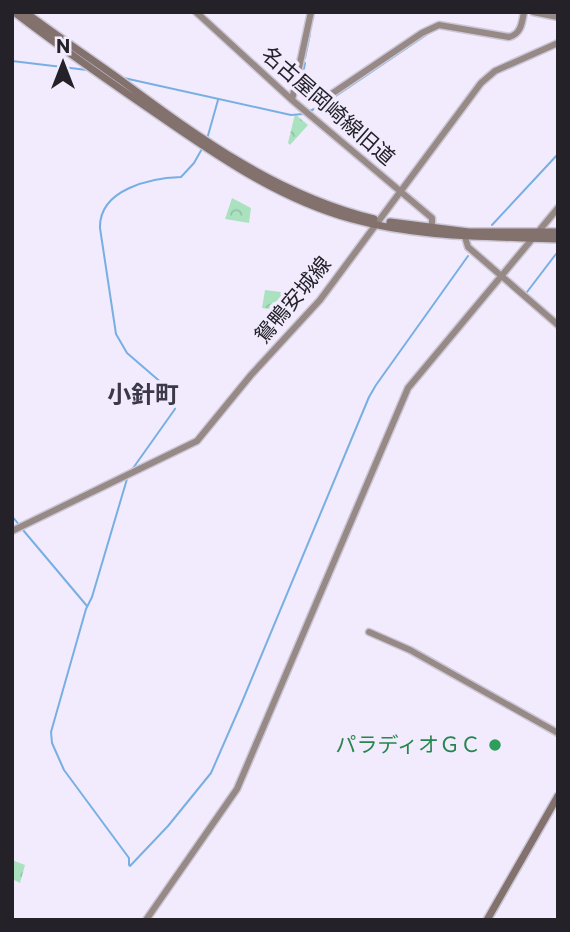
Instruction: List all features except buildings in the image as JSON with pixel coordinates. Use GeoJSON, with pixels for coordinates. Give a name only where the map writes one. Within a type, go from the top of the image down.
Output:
{"type":"FeatureCollection","features":[{"type":"Feature","properties":{"kind":"main road"},"geometry":{"type":"LineString","coordinates":[[14,12],[77,52],[206,142],[268,179],[315,201],[378,222],[465,237],[535,236],[558,232]]}},
{"type":"Feature","properties":{"kind":"main road"},"geometry":{"type":"LineString","coordinates":[[25,12],[77,52]]}},
{"type":"Feature","properties":{"kind":"main road"},"geometry":{"type":"LineString","coordinates":[[378,222],[558,239]]}},
{"type":"Feature","properties":{"kind":"main road"},"geometry":{"type":"LineString","coordinates":[[487,920],[558,796]]}},
{"type":"Feature","properties":{"kind":"street","name":"名古屋岡崎線旧道"},"geometry":{"type":"LineString","coordinates":[[196,12],[292,100],[432,218],[432,228]]}},
{"type":"Feature","properties":{"kind":"street"},"geometry":{"type":"LineString","coordinates":[[292,100],[311,12]]}},
{"type":"Feature","properties":{"kind":"street"},"geometry":{"type":"LineString","coordinates":[[295,90],[329,95],[422,33],[439,25],[515,36],[524,12]]}},
{"type":"Feature","properties":{"kind":"street"},"geometry":{"type":"LineString","coordinates":[[533,12],[558,17]]}},
{"type":"Feature","properties":{"kind":"street","name":"鴛鴨安城線"},"geometry":{"type":"LineString","coordinates":[[12,531],[197,441],[251,375],[312,311],[487,77],[558,43]]}},
{"type":"Feature","properties":{"kind":"street"},"geometry":{"type":"LineString","coordinates":[[146,920],[237,789],[408,388],[558,208]]}},
{"type":"Feature","properties":{"kind":"street"},"geometry":{"type":"LineString","coordinates":[[465,237],[468,247],[558,325]]}},
{"type":"Feature","properties":{"kind":"street"},"geometry":{"type":"LineString","coordinates":[[369,632],[410,650],[558,733]]}},
{"type":"Feature","properties":{"kind":"green space"},"geometry":{"type":"Polygon","coordinates":[[[295,114],[308,125],[290,145],[288,143],[295,114]]]}},
{"type":"Feature","properties":{"kind":"green space"},"geometry":{"type":"Polygon","coordinates":[[[232,198],[251,208],[249,223],[225,219],[232,198]]]}},
{"type":"Feature","properties":{"kind":"green space"},"geometry":{"type":"Polygon","coordinates":[[[265,290],[289,293],[272,309],[262,308],[265,290]]]}},
{"type":"Feature","properties":{"kind":"green space"},"geometry":{"type":"Polygon","coordinates":[[[12,860],[25,865],[20,883],[12,879],[12,860]]]}},
{"type":"Feature","properties":{"kind":"waterway"},"geometry":{"type":"LineString","coordinates":[[310,30],[314,12]]}},
{"type":"Feature","properties":{"kind":"waterway"},"geometry":{"type":"LineString","coordinates":[[308,112],[432,31]]}},
{"type":"Feature","properties":{"kind":"waterway"},"geometry":{"type":"LineString","coordinates":[[305,58],[310,34]]}},
{"type":"Feature","properties":{"kind":"waterway"},"geometry":{"type":"LineString","coordinates":[[12,61],[87,70]]}},
{"type":"Feature","properties":{"kind":"waterway"},"geometry":{"type":"LineString","coordinates":[[301,85],[305,63]]}},
{"type":"Feature","properties":{"kind":"waterway"},"geometry":{"type":"LineString","coordinates":[[124,78],[291,115],[303,114]]}},
{"type":"Feature","properties":{"kind":"waterway"},"geometry":{"type":"LineString","coordinates":[[207,139],[218,100]]}},
{"type":"Feature","properties":{"kind":"waterway"},"geometry":{"type":"LineString","coordinates":[[131,471],[175,409],[171,391],[127,353],[116,334],[100,228],[102,215],[108,204],[129,188],[156,180],[181,177],[194,163],[203,147]]}},
{"type":"Feature","properties":{"kind":"waterway"},"geometry":{"type":"LineString","coordinates":[[492,225],[558,154]]}},
{"type":"Feature","properties":{"kind":"waterway"},"geometry":{"type":"LineString","coordinates":[[527,292],[556,254]]}},
{"type":"Feature","properties":{"kind":"waterway"},"geometry":{"type":"LineString","coordinates":[[130,866],[168,826],[211,773],[369,397],[468,256]]}},
{"type":"Feature","properties":{"kind":"waterway"},"geometry":{"type":"LineString","coordinates":[[127,479],[51,732],[52,743],[64,770],[129,858],[129,865]]}},
{"type":"Feature","properties":{"kind":"waterway"},"geometry":{"type":"LineString","coordinates":[[12,516],[20,526]]}},
{"type":"Feature","properties":{"kind":"waterway"},"geometry":{"type":"LineString","coordinates":[[23,530],[87,606]]}},
{"type":"Feature","properties":{"kind":"place","name":"パラディオＧＣ"},"geometry":{"type":"Point","coordinates":[495,745]}},
{"type":"Feature","properties":{"kind":"district","name":"小針町"},"geometry":{"type":"Point","coordinates":[143,395]}}]}
